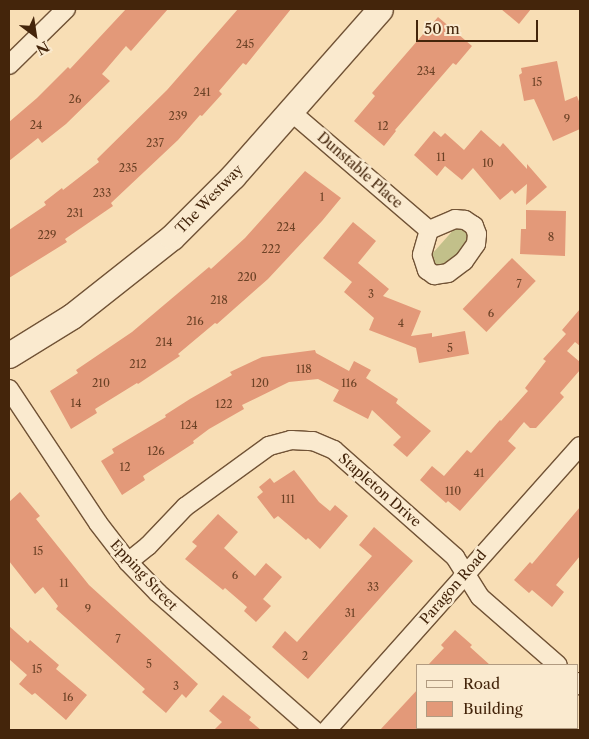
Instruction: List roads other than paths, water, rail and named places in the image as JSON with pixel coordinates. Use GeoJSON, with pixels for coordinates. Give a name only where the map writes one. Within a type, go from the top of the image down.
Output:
{"type":"FeatureCollection","features":[{"type":"Feature","properties":{"kind":"main road","name":"The Westway"},"geometry":{"type":"LineString","coordinates":[[9,355],[72,316],[150,256],[218,193],[380,9]]}},
{"type":"Feature","properties":{"kind":"street"},"geometry":{"type":"LineString","coordinates":[[9,65],[66,9]]}},
{"type":"Feature","properties":{"kind":"street","name":"Dunstable Place"},"geometry":{"type":"LineString","coordinates":[[290,111],[429,230]]}},
{"type":"Feature","properties":{"kind":"street","name":"Epping Street"},"geometry":{"type":"LineString","coordinates":[[9,389],[98,523],[128,562],[158,593],[314,730]]}},
{"type":"Feature","properties":{"kind":"street","name":"Stapleton Drive"},"geometry":{"type":"LineString","coordinates":[[128,562],[148,546],[185,507],[221,479],[269,446],[291,440],[313,441],[334,450],[455,556],[480,597],[557,664]]}},
{"type":"Feature","properties":{"kind":"street","name":"Paragon Road"},"geometry":{"type":"LineString","coordinates":[[327,730],[580,446]]}}]}
